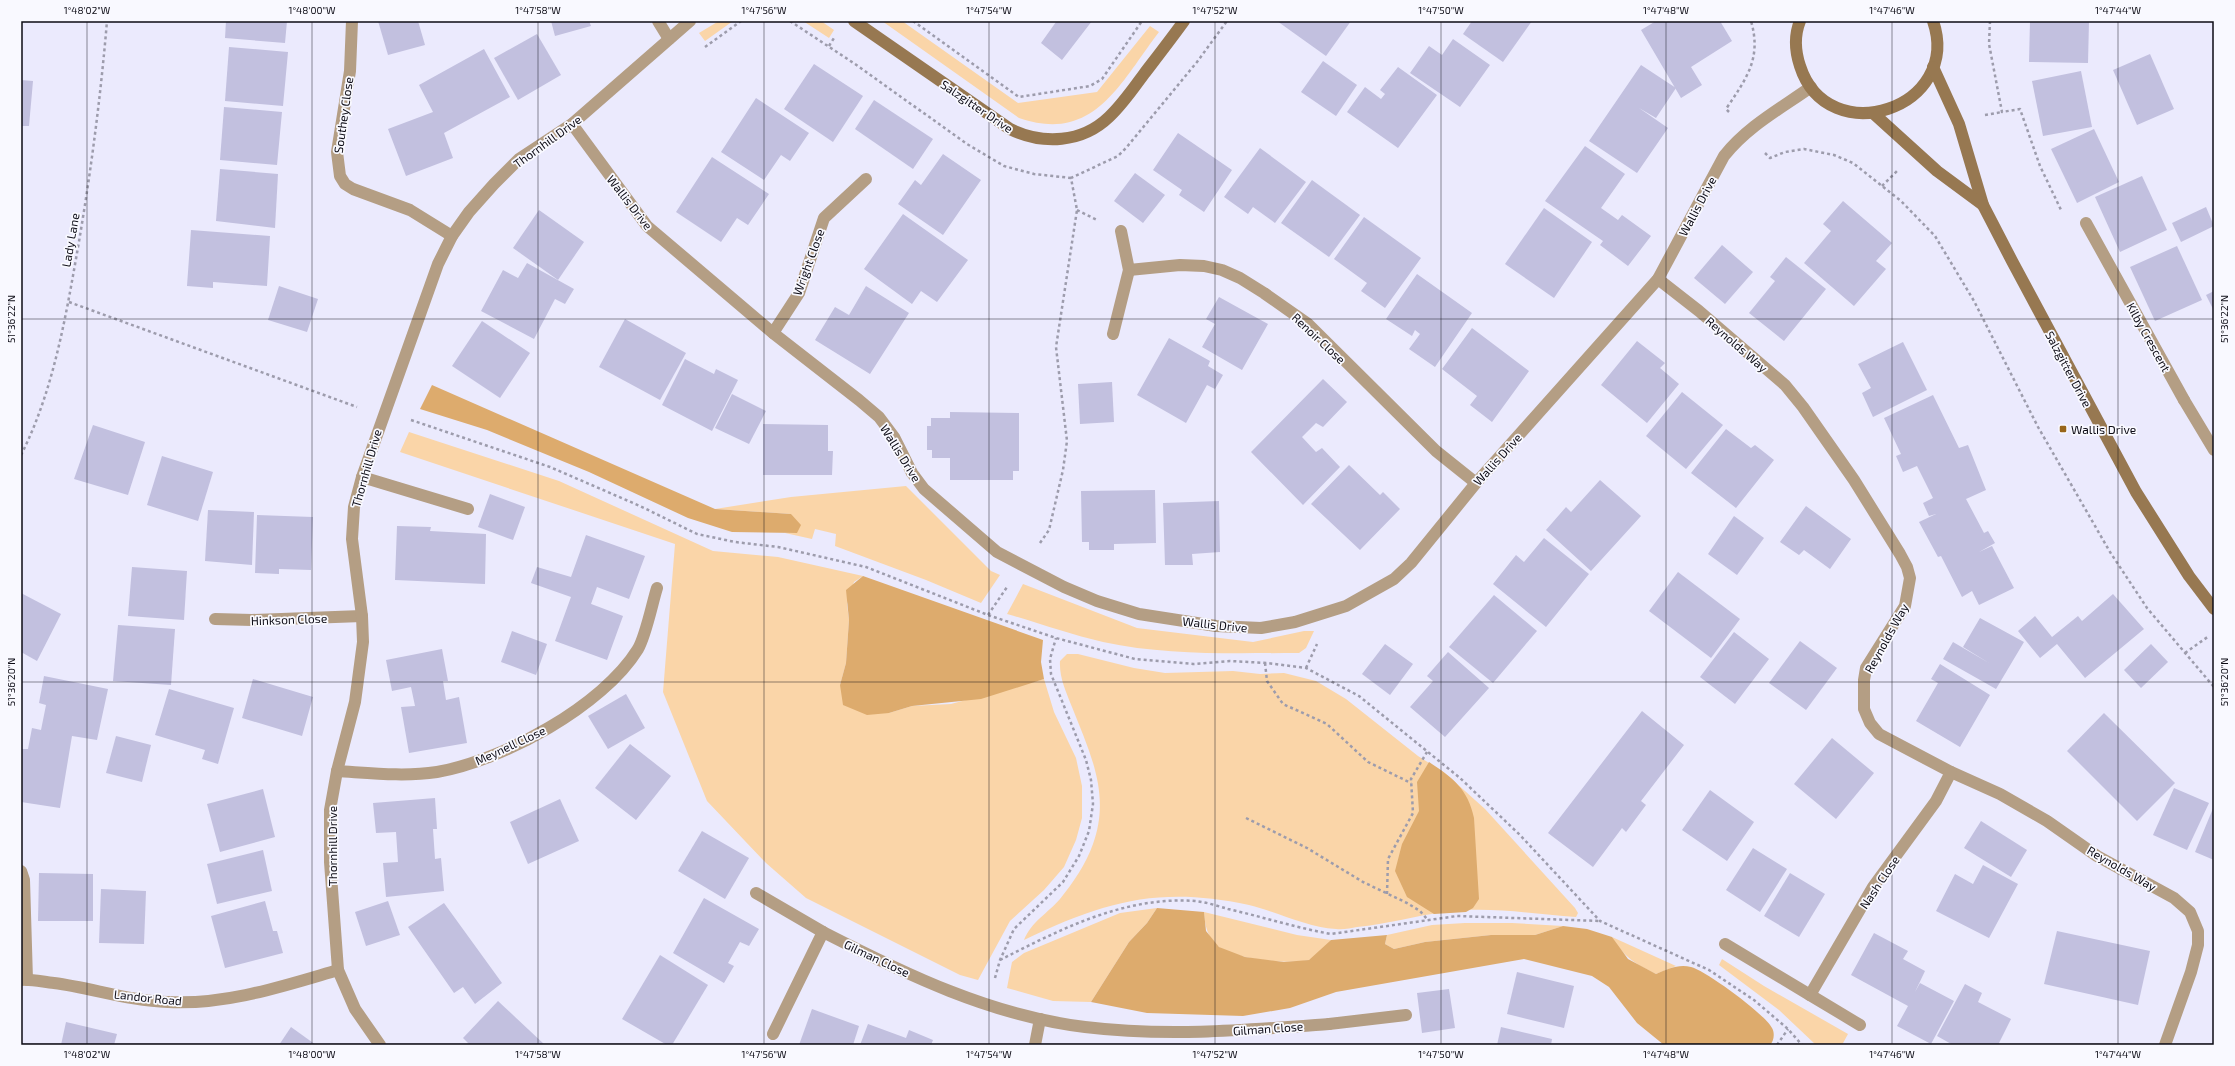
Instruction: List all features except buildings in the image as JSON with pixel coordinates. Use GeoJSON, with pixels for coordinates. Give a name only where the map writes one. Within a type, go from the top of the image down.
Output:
{"type":"FeatureCollection","features":[{"type":"Feature","properties":{"kind":"street","name":"Southey Close"},"geometry":{"type":"LineString","coordinates":[[352,21],[350,71],[337,152],[340,176],[345,184],[353,189],[410,210],[452,236]]}},
{"type":"Feature","properties":{"kind":"street"},"geometry":{"type":"LineString","coordinates":[[658,21],[668,40]]}},
{"type":"Feature","properties":{"kind":"street","name":"Thornhill Drive"},"geometry":{"type":"LineString","coordinates":[[380,1045],[355,1009],[338,970],[330,862],[330,810],[337,771],[354,702],[363,642],[362,616],[352,539],[354,507],[362,476],[438,264],[452,236],[494,184],[519,160],[572,124],[690,21]]}},
{"type":"Feature","properties":{"kind":"street","name":"Salzgitter Drive"},"geometry":{"type":"LineString","coordinates":[[854,21],[1010,130],[1026,137],[1052,140],[1082,135],[1108,118],[1184,21]]}},
{"type":"Feature","properties":{"kind":"street"},"geometry":{"type":"LineString","coordinates":[[1799,22],[1796,40],[1797,56],[1802,73],[1811,87],[1824,100],[1839,108],[1856,112],[1873,113],[1892,109],[1910,99],[1924,84],[1933,67],[1937,48],[1935,23]]}},
{"type":"Feature","properties":{"kind":"street","name":"Salzgitter Drive"},"geometry":{"type":"LineString","coordinates":[[1933,67],[1959,124],[1983,204],[2112,450],[2189,576],[2214,609]]}},
{"type":"Feature","properties":{"kind":"street","name":"Wallis Drive"},"geometry":{"type":"LineString","coordinates":[[572,124],[647,226],[773,333],[860,400],[879,417],[894,437],[912,473],[924,489],[997,552],[1023,567],[1090,598],[1139,614],[1224,626],[1261,628],[1295,622],[1346,606],[1394,579],[1411,563],[1476,483],[1658,279],[1724,156],[1746,132],[1811,87]]}},
{"type":"Feature","properties":{"kind":"street","name":"Salzgitter Drive"},"geometry":{"type":"LineString","coordinates":[[1873,113],[1937,171],[1983,204]]}},
{"type":"Feature","properties":{"kind":"street","name":"Wright Close"},"geometry":{"type":"LineString","coordinates":[[773,333],[798,293],[824,218],[866,179]]}},
{"type":"Feature","properties":{"kind":"street","name":"Kilby Crescent"},"geometry":{"type":"LineString","coordinates":[[2086,223],[2184,400],[2214,450]]}},
{"type":"Feature","properties":{"kind":"street"},"geometry":{"type":"LineString","coordinates":[[1113,334],[1129,270],[1121,231]]}},
{"type":"Feature","properties":{"kind":"street","name":"Renoir Close"},"geometry":{"type":"LineString","coordinates":[[1129,270],[1180,264],[1204,266],[1222,270],[1240,278],[1308,324],[1436,451],[1476,483]]}},
{"type":"Feature","properties":{"kind":"street","name":"Reynolds Way"},"geometry":{"type":"LineString","coordinates":[[1658,279],[1699,311],[1785,385],[1803,407],[1854,480],[1907,567],[1909,590],[1905,606],[1866,668],[1864,680],[1864,709],[1870,723],[1880,734],[1951,772],[2000,794],[2047,821],[2097,856],[2174,898],[2190,912],[2198,931],[2198,945],[2191,972],[2165,1045]]}},
{"type":"Feature","properties":{"kind":"street"},"geometry":{"type":"LineString","coordinates":[[362,476],[468,509]]}},
{"type":"Feature","properties":{"kind":"street","name":"Meynell Close"},"geometry":{"type":"LineString","coordinates":[[337,771],[415,774],[464,766],[494,756],[563,719],[601,692],[617,678],[630,661],[639,647],[657,588]]}},
{"type":"Feature","properties":{"kind":"street","name":"Hinkson Close"},"geometry":{"type":"LineString","coordinates":[[215,619],[252,620],[362,616]]}},
{"type":"Feature","properties":{"kind":"street","name":"Nash Close"},"geometry":{"type":"LineString","coordinates":[[1810,994],[1873,887],[1936,801],[1951,772]]}},
{"type":"Feature","properties":{"kind":"street","name":"Landor Road"},"geometry":{"type":"LineString","coordinates":[[21,871],[24,880],[24,980],[82,987],[122,996],[168,1002],[204,1002],[250,994],[338,970]]}},
{"type":"Feature","properties":{"kind":"street","name":"Gilman Close"},"geometry":{"type":"LineString","coordinates":[[756,893],[822,932],[890,966],[987,1005],[1040,1019],[1084,1027],[1153,1032],[1218,1032],[1330,1024],[1406,1015]]}},
{"type":"Feature","properties":{"kind":"street"},"geometry":{"type":"LineString","coordinates":[[773,1034],[822,932]]}},
{"type":"Feature","properties":{"kind":"street"},"geometry":{"type":"LineString","coordinates":[[1725,944],[1860,1024]]}},
{"type":"Feature","properties":{"kind":"street"},"geometry":{"type":"LineString","coordinates":[[1035,1045],[1040,1019]]}},
{"type":"Feature","properties":{"kind":"path","name":"Lady Lane"},"geometry":{"type":"LineString","coordinates":[[21,455],[50,382],[69,302],[83,222],[102,80],[107,21]]}},
{"type":"Feature","properties":{"kind":"path"},"geometry":{"type":"LineString","coordinates":[[790,21],[855,64],[967,144],[1004,166],[1034,174],[1071,178],[1118,156],[1126,148],[1197,62],[1227,21]]}},
{"type":"Feature","properties":{"kind":"path"},"geometry":{"type":"LineString","coordinates":[[913,21],[1019,97],[1090,86],[1102,79],[1142,21]]}},
{"type":"Feature","properties":{"kind":"path"},"geometry":{"type":"LineString","coordinates":[[1751,21],[1755,46],[1754,58],[1745,81],[1726,109],[1770,158],[1785,152],[1804,149],[1834,155],[1853,163],[1901,201],[1935,236],[1974,301],[2038,427],[2110,552],[2147,608],[2214,687]]}},
{"type":"Feature","properties":{"kind":"path"},"geometry":{"type":"LineString","coordinates":[[1990,21],[1989,44],[2002,112],[2020,109],[2040,166],[2071,229],[2086,223]]}},
{"type":"Feature","properties":{"kind":"path"},"geometry":{"type":"LineString","coordinates":[[988,615],[1049,530],[1063,470],[1067,441],[1056,347],[1077,210],[1071,178]]}},
{"type":"Feature","properties":{"kind":"path"},"geometry":{"type":"LineString","coordinates":[[69,302],[331,399],[383,415],[418,422],[550,467],[640,506],[697,534],[735,542],[778,547],[866,567],[988,615],[1056,638],[1135,659],[1193,664],[1230,661],[1265,663],[1306,668],[1359,696],[1460,778],[1520,835],[1600,922]]}},
{"type":"Feature","properties":{"kind":"path"},"geometry":{"type":"LineString","coordinates":[[2185,653],[2210,634]]}},
{"type":"Feature","properties":{"kind":"path"},"geometry":{"type":"LineString","coordinates":[[987,1005],[1000,960],[1014,929],[1063,882],[1079,856],[1089,831],[1093,804],[1091,780],[1086,760],[1051,674],[1050,659],[1056,638]]}},
{"type":"Feature","properties":{"kind":"path"},"geometry":{"type":"LineString","coordinates":[[1265,663],[1267,681],[1283,704],[1327,724],[1368,762],[1411,783]]}},
{"type":"Feature","properties":{"kind":"path"},"geometry":{"type":"LineString","coordinates":[[1387,894],[1388,859],[1413,812],[1411,783],[1413,774],[1427,752]]}},
{"type":"Feature","properties":{"kind":"path"},"geometry":{"type":"LineString","coordinates":[[1246,818],[1307,848],[1363,882],[1408,903],[1420,911],[1427,919]]}},
{"type":"Feature","properties":{"kind":"path"},"geometry":{"type":"LineString","coordinates":[[1000,960],[1082,921],[1125,906],[1196,901],[1264,917],[1311,931],[1332,934],[1427,919],[1457,916],[1600,922],[1709,970],[1754,1000],[1788,1029],[1802,1045]]}},
{"type":"Feature","properties":{"kind":"path"},"geometry":{"type":"LineString","coordinates":[[1777,1045],[1788,1029]]}},
{"type":"Feature","properties":{"kind":"shaded area"},"geometry":{"type":"Polygon","coordinates":[[[719,21],[733,21],[705,41],[699,33],[719,21]]]}},
{"type":"Feature","properties":{"kind":"shaded area"},"geometry":{"type":"Polygon","coordinates":[[[803,21],[821,21],[834,30],[829,38],[803,21]]]}},
{"type":"Feature","properties":{"kind":"shaded area"},"geometry":{"type":"Polygon","coordinates":[[[882,21],[902,21],[1018,103],[1097,92],[1150,26],[1159,32],[1131,71],[1102,104],[1086,116],[1067,123],[1045,124],[1019,118],[882,21]]]}},
{"type":"Feature","properties":{"kind":"shaded area"},"geometry":{"type":"Polygon","coordinates":[[[432,385],[715,509],[791,514],[801,525],[797,533],[732,532],[688,518],[589,472],[487,430],[420,409],[432,385]]]}},
{"type":"Feature","properties":{"kind":"shaded area"},"geometry":{"type":"Polygon","coordinates":[[[409,432],[559,481],[713,551],[778,557],[863,576],[854,582],[847,604],[849,620],[846,663],[840,685],[889,713],[912,706],[951,704],[1044,679],[1054,712],[1076,758],[1082,786],[1082,818],[1076,840],[1064,867],[1044,890],[1010,921],[978,980],[960,975],[806,898],[766,863],[707,801],[663,692],[675,544],[400,452],[409,432]]]}},
{"type":"Feature","properties":{"kind":"shaded area"},"geometry":{"type":"Polygon","coordinates":[[[906,486],[991,571],[1000,575],[981,603],[926,580],[835,546],[836,534],[815,529],[812,539],[785,533],[796,533],[791,514],[715,509],[791,497],[906,486]]]}},
{"type":"Feature","properties":{"kind":"shaded area"},"geometry":{"type":"Polygon","coordinates":[[[863,576],[1043,640],[1041,662],[1044,679],[981,699],[912,706],[889,713],[867,715],[843,705],[840,685],[846,663],[849,620],[846,590],[863,576]]]}},
{"type":"Feature","properties":{"kind":"shaded area"},"geometry":{"type":"Polygon","coordinates":[[[1023,584],[1137,628],[1253,642],[1304,631],[1314,631],[1306,648],[1299,653],[1176,652],[1127,646],[1079,636],[1007,614],[1023,584]]]}},
{"type":"Feature","properties":{"kind":"shaded area"},"geometry":{"type":"Polygon","coordinates":[[[1067,654],[1078,654],[1134,668],[1165,673],[1233,671],[1260,674],[1284,673],[1316,681],[1346,699],[1418,756],[1445,773],[1485,809],[1575,908],[1578,913],[1576,917],[1494,910],[1461,910],[1368,926],[1339,929],[1325,928],[1249,905],[1217,899],[1160,897],[1107,907],[1081,915],[1024,940],[1031,928],[1060,899],[1079,873],[1087,859],[1098,826],[1100,808],[1096,774],[1062,679],[1060,661],[1067,654]]]}},
{"type":"Feature","properties":{"kind":"shaded area"},"geometry":{"type":"Polygon","coordinates":[[[1429,762],[1445,773],[1458,785],[1468,799],[1474,818],[1479,899],[1473,908],[1466,912],[1434,914],[1407,897],[1395,871],[1402,844],[1419,811],[1417,782],[1429,762]]]}},
{"type":"Feature","properties":{"kind":"shaded area"},"geometry":{"type":"Polygon","coordinates":[[[1157,908],[1147,923],[1129,942],[1091,1002],[1053,1001],[1007,988],[1012,962],[1024,953],[1120,913],[1157,908]]]}},
{"type":"Feature","properties":{"kind":"shaded area"},"geometry":{"type":"Polygon","coordinates":[[[1157,908],[1204,912],[1206,931],[1219,947],[1245,957],[1284,962],[1309,960],[1331,940],[1387,935],[1385,944],[1394,949],[1425,942],[1491,935],[1535,935],[1563,926],[1587,929],[1612,937],[1628,959],[1656,974],[1665,970],[1686,966],[1709,976],[1759,1013],[1772,1028],[1774,1035],[1770,1045],[1664,1045],[1637,1023],[1609,987],[1592,976],[1524,959],[1336,992],[1290,1008],[1243,1016],[1147,1013],[1091,1002],[1129,942],[1147,923],[1157,908]]]}},
{"type":"Feature","properties":{"kind":"shaded area"},"geometry":{"type":"Polygon","coordinates":[[[1204,912],[1297,935],[1331,940],[1318,954],[1309,960],[1289,962],[1249,958],[1226,951],[1215,943],[1207,931],[1204,912]]]}},
{"type":"Feature","properties":{"kind":"shaded area"},"geometry":{"type":"Polygon","coordinates":[[[1512,923],[1563,926],[1535,935],[1491,935],[1425,942],[1394,949],[1385,944],[1387,935],[1432,925],[1512,923]]]}},
{"type":"Feature","properties":{"kind":"shaded area"},"geometry":{"type":"Polygon","coordinates":[[[1612,937],[1676,966],[1656,974],[1642,967],[1625,955],[1612,937]]]}},
{"type":"Feature","properties":{"kind":"shaded area"},"geometry":{"type":"Polygon","coordinates":[[[1722,959],[1764,986],[1848,1034],[1842,1045],[1816,1045],[1779,1010],[1719,965],[1722,959]]]}},
{"type":"Feature","properties":{"kind":"place","name":"Wallis Drive"},"geometry":{"type":"Point","coordinates":[2063,429]}}]}
